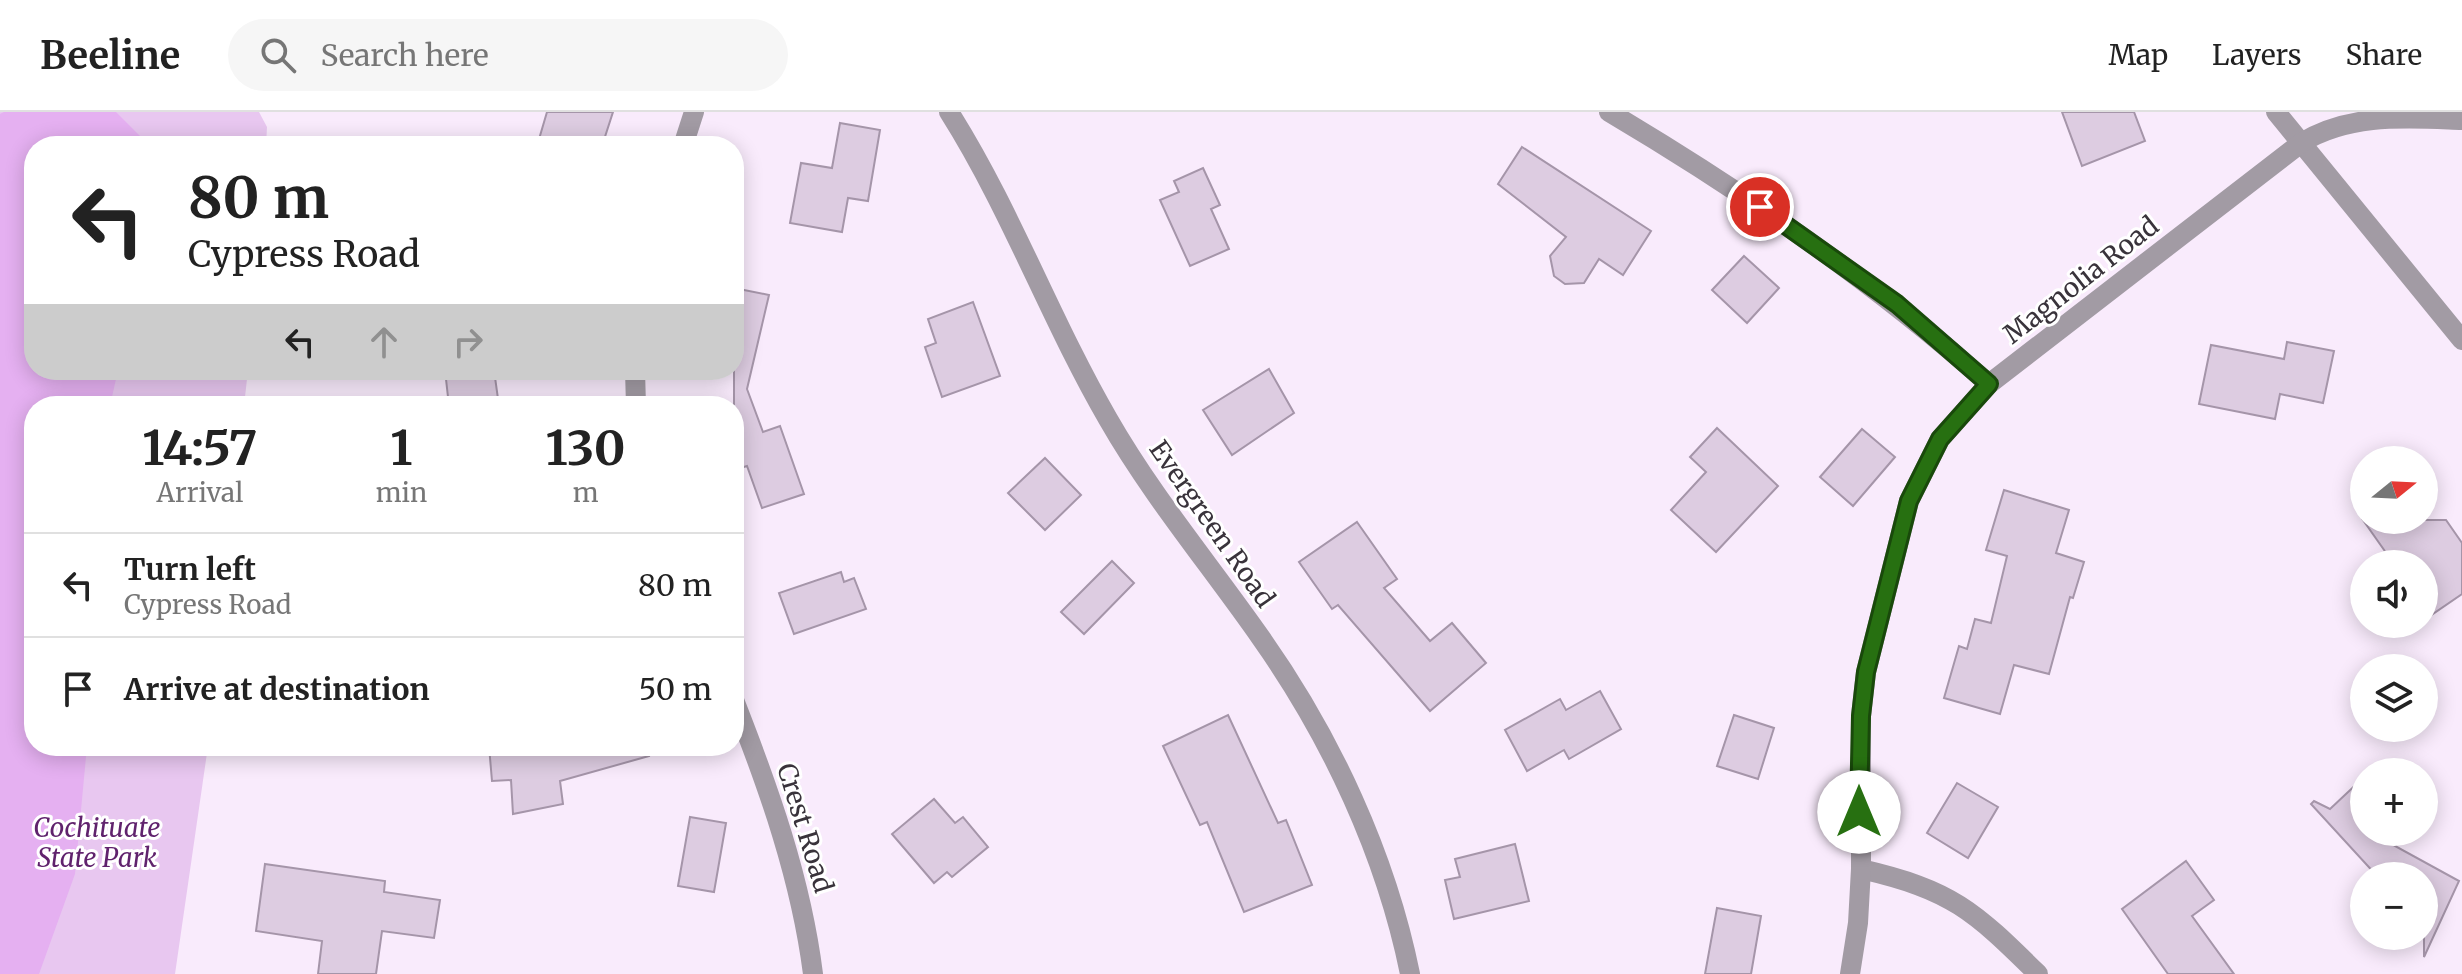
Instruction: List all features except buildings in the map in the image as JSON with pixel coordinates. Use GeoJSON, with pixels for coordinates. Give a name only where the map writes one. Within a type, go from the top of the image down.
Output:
{"type":"FeatureCollection","features":[{"type":"Feature","properties":{"kind":"street"},"geometry":{"type":"LineString","coordinates":[[686,136],[694,112]]}},
{"type":"Feature","properties":{"kind":"street","name":"Evergreen Road"},"geometry":{"type":"LineString","coordinates":[[950,112],[1015,227],[1108,420],[1136,465],[1262,638],[1310,716],[1369,839],[1390,891],[1410,974]]}},
{"type":"Feature","properties":{"kind":"street"},"geometry":{"type":"LineString","coordinates":[[1609,112],[1716,176],[1875,287],[1989,384]]}},
{"type":"Feature","properties":{"kind":"street"},"geometry":{"type":"LineString","coordinates":[[2276,112],[2462,340]]}},
{"type":"Feature","properties":{"kind":"street","name":"Magnolia Road"},"geometry":{"type":"LineString","coordinates":[[1850,974],[1858,923],[1861,869],[1861,716],[1874,630],[1909,501],[1940,439],[1989,384],[2301,143],[2326,130],[2368,120],[2462,120]]}},
{"type":"Feature","properties":{"kind":"street","name":"Crest Road"},"geometry":{"type":"LineString","coordinates":[[744,728],[782,833],[800,902],[813,974]]}},
{"type":"Feature","properties":{"kind":"street"},"geometry":{"type":"LineString","coordinates":[[1861,869],[1935,889],[1961,903],[2038,974]]}},
{"type":"Feature","properties":{"kind":"green space","name":"Cochituate State Park"},"geometry":{"type":"Polygon","coordinates":[[[0,112],[259,112],[267,127],[267,136],[24,136],[24,380],[247,380],[245,396],[24,396],[24,756],[207,756],[175,974],[0,974],[0,112]]]}},
{"type":"Feature","properties":{"kind":"shaded area"},"geometry":{"type":"Polygon","coordinates":[[[116,112],[140,136],[24,136],[24,380],[116,380],[112,396],[24,396],[24,756],[86,756],[75,874],[39,974],[0,974],[0,114],[116,112]]]}},
{"type":"Feature","properties":{"kind":"route"},"geometry":{"type":"LineString","coordinates":[[1760,207],[1897,304],[1989,384],[1940,439],[1909,501],[1874,630],[1866,672],[1861,716],[1859,812]]}}]}
